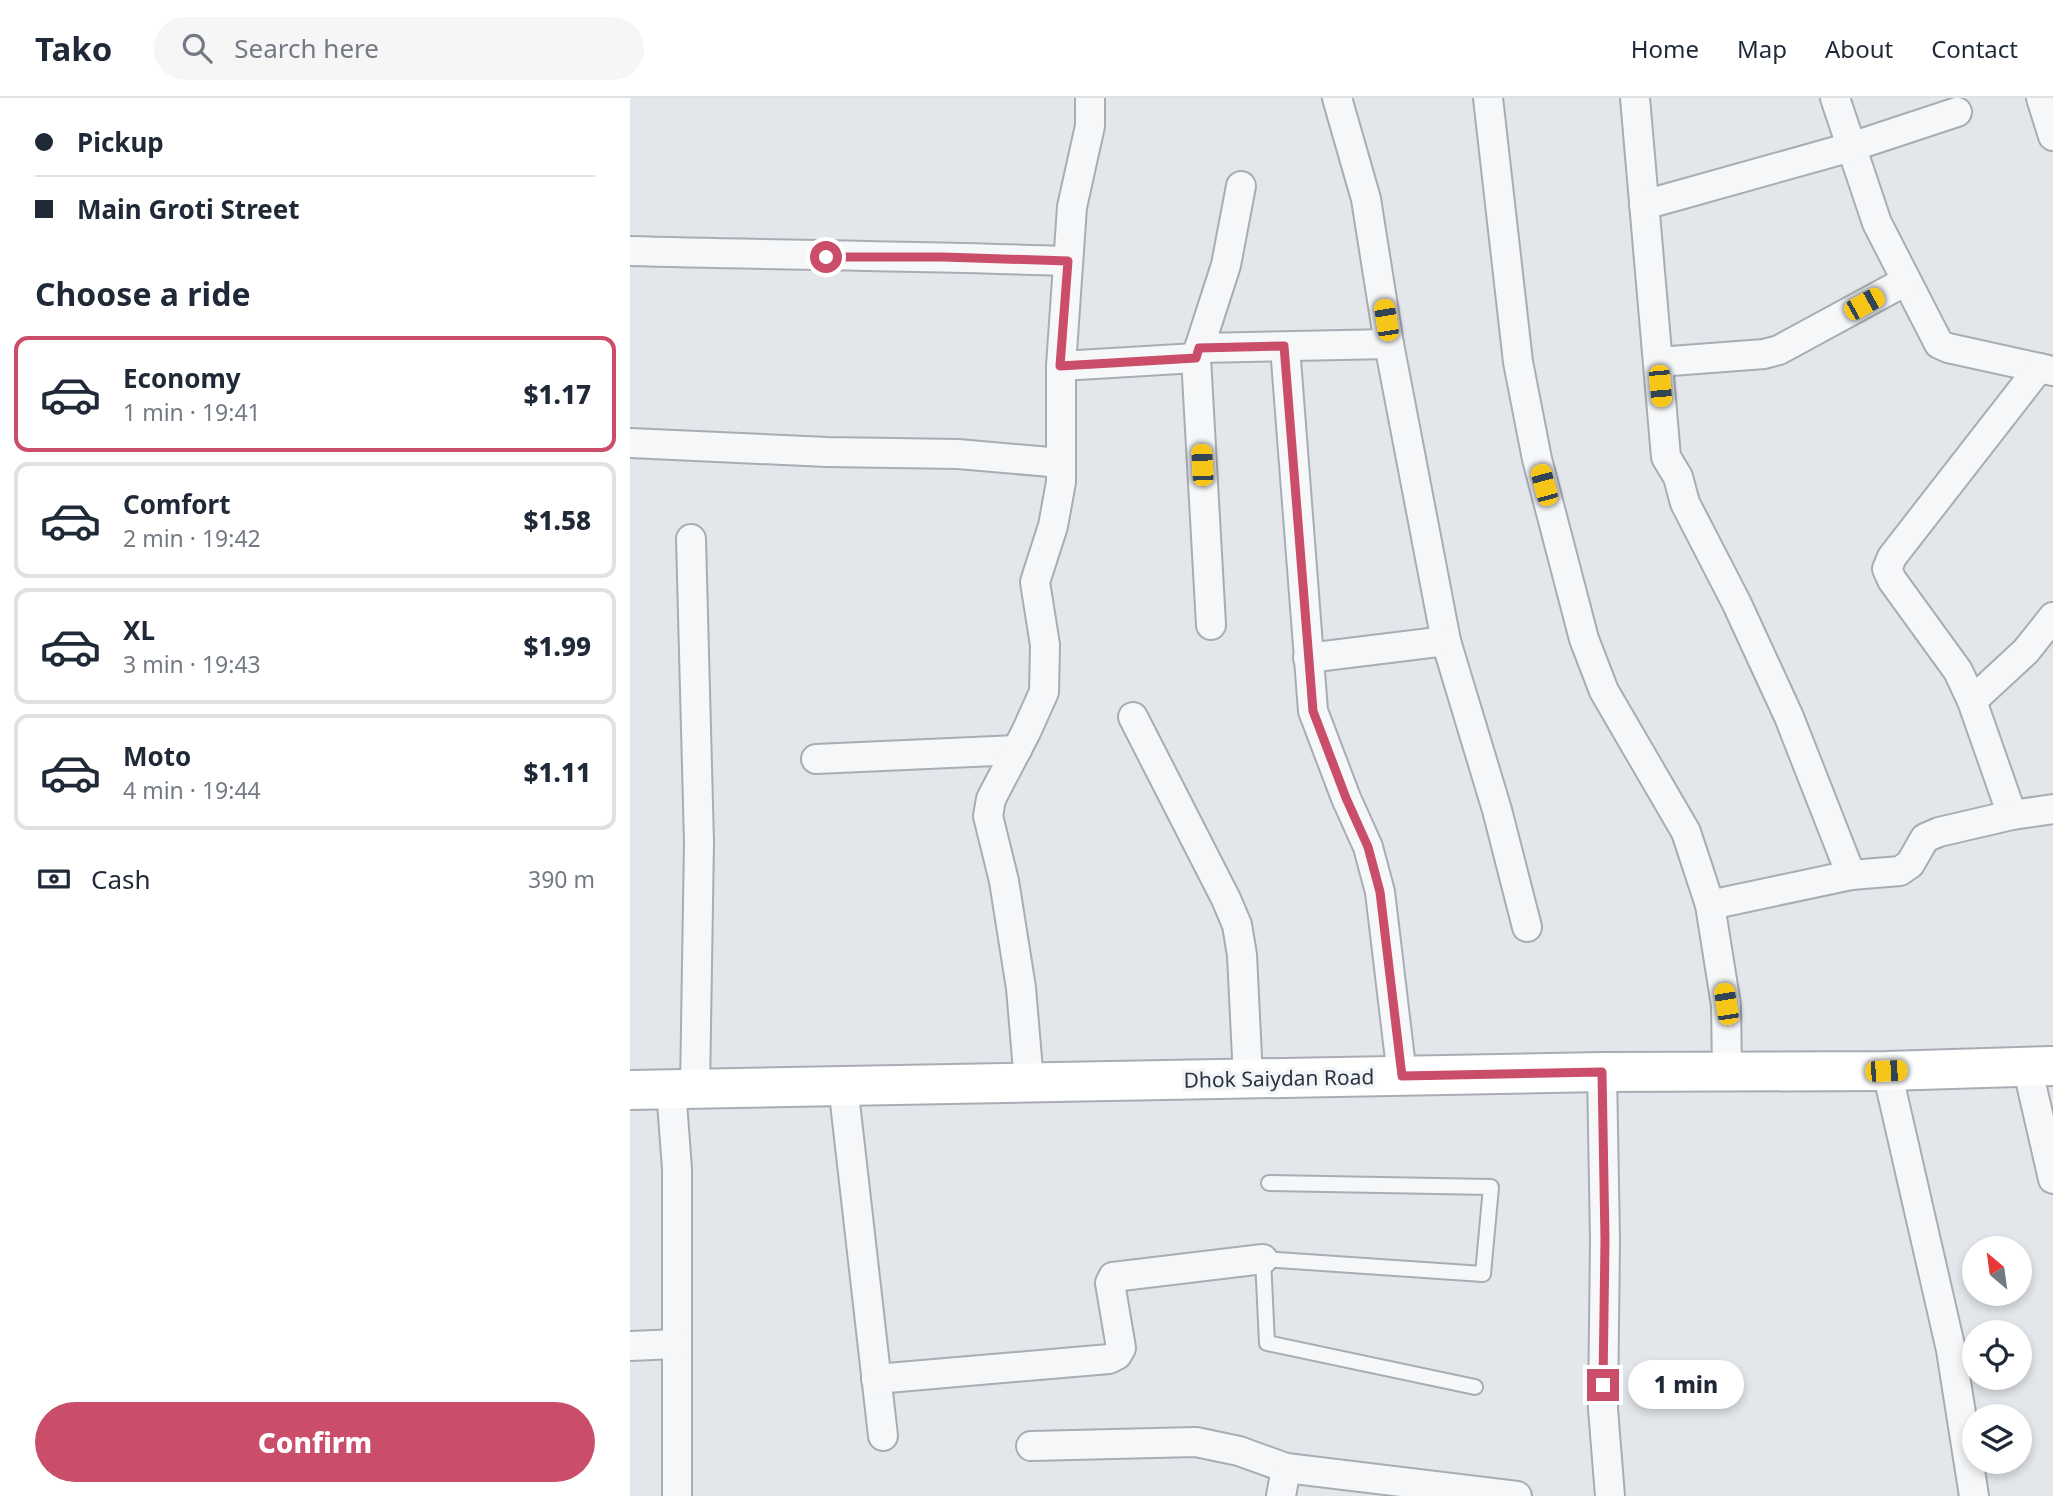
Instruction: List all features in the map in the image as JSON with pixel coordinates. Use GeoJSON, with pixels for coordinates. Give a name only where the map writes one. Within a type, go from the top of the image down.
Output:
{"type":"FeatureCollection","features":[{"type":"Feature","properties":{"kind":"main road","name":"Dhok Saiydan Road"},"geometry":{"type":"LineString","coordinates":[[630,1090],[1602,1072],[1886,1071],[2040,1066]]}},
{"type":"Feature","properties":{"kind":"street"},"geometry":{"type":"LineString","coordinates":[[1029,1082],[1021,988],[1007,895],[988,816],[991,799],[1044,692],[1045,645],[1035,582],[1053,526],[1061,482],[1060,366],[1072,207],[1090,126],[1090,98]]}},
{"type":"Feature","properties":{"kind":"street"},"geometry":{"type":"LineString","coordinates":[[1337,98],[1367,199],[1390,344],[1446,640],[1497,810],[1527,927]]}},
{"type":"Feature","properties":{"kind":"street"},"geometry":{"type":"LineString","coordinates":[[1488,98],[1518,362],[1537,459],[1584,639],[1604,691],[1686,832],[1710,905],[1726,1004],[1727,1071]]}},
{"type":"Feature","properties":{"kind":"street"},"geometry":{"type":"LineString","coordinates":[[1635,98],[1666,457],[1678,477],[1685,503],[1737,604],[1788,717],[1851,874]]}},
{"type":"Feature","properties":{"kind":"street"},"geometry":{"type":"LineString","coordinates":[[1835,98],[1877,223],[1939,344],[2046,369],[1892,557],[1887,569],[1892,580],[1958,671],[1972,701],[2012,815]]}},
{"type":"Feature","properties":{"kind":"street"},"geometry":{"type":"LineString","coordinates":[[2041,98],[2053,136]]}},
{"type":"Feature","properties":{"kind":"street"},"geometry":{"type":"LineString","coordinates":[[1644,205],[1851,148],[1957,112]]}},
{"type":"Feature","properties":{"kind":"street"},"geometry":{"type":"LineString","coordinates":[[1211,625],[1198,353],[1226,265],[1241,186]]}},
{"type":"Feature","properties":{"kind":"street"},"geometry":{"type":"LineString","coordinates":[[630,251],[1068,261]]}},
{"type":"Feature","properties":{"kind":"street"},"geometry":{"type":"LineString","coordinates":[[1658,362],[1764,354],[1779,350],[1906,281]]}},
{"type":"Feature","properties":{"kind":"street"},"geometry":{"type":"LineString","coordinates":[[1060,366],[1284,346],[1390,344]]}},
{"type":"Feature","properties":{"kind":"street"},"geometry":{"type":"LineString","coordinates":[[1284,346],[1313,711],[1368,847],[1380,892],[1402,1076]]}},
{"type":"Feature","properties":{"kind":"street"},"geometry":{"type":"LineString","coordinates":[[630,443],[827,452],[958,454],[1061,463]]}},
{"type":"Feature","properties":{"kind":"street"},"geometry":{"type":"LineString","coordinates":[[677,1496],[677,1169],[699,842],[691,539]]}},
{"type":"Feature","properties":{"kind":"street"},"geometry":{"type":"LineString","coordinates":[[1972,701],[2026,651],[2053,617]]}},
{"type":"Feature","properties":{"kind":"street"},"geometry":{"type":"LineString","coordinates":[[1308,657],[1446,640]]}},
{"type":"Feature","properties":{"kind":"street"},"geometry":{"type":"LineString","coordinates":[[1133,717],[1226,899],[1237,926],[1242,955],[1248,1078]]}},
{"type":"Feature","properties":{"kind":"street"},"geometry":{"type":"LineString","coordinates":[[816,760],[1017,750]]}},
{"type":"Feature","properties":{"kind":"street"},"geometry":{"type":"LineString","coordinates":[[1710,905],[1851,874],[1900,871],[1910,864],[1925,838],[1939,832],[2012,815],[2053,809]]}},
{"type":"Feature","properties":{"kind":"street"},"geometry":{"type":"LineString","coordinates":[[2040,1066],[2053,1179]]}},
{"type":"Feature","properties":{"kind":"street"},"geometry":{"type":"LineString","coordinates":[[1886,1071],[1951,1350],[1975,1496]]}},
{"type":"Feature","properties":{"kind":"street"},"geometry":{"type":"LineString","coordinates":[[1602,1072],[1605,1240],[1603,1409],[1610,1496]]}},
{"type":"Feature","properties":{"kind":"street"},"geometry":{"type":"LineString","coordinates":[[843,1086],[883,1436]]}},
{"type":"Feature","properties":{"kind":"street"},"geometry":{"type":"LineString","coordinates":[[876,1379],[1109,1359],[1117,1355],[1121,1348],[1110,1283],[1113,1277],[1263,1259]]}},
{"type":"Feature","properties":{"kind":"street"},"geometry":{"type":"LineString","coordinates":[[630,1346],[677,1344]]}},
{"type":"Feature","properties":{"kind":"street"},"geometry":{"type":"LineString","coordinates":[[1031,1447],[1196,1442],[1239,1451],[1286,1468],[1517,1496]]}},
{"type":"Feature","properties":{"kind":"street"},"geometry":{"type":"LineString","coordinates":[[1282,1496],[1286,1468]]}},
{"type":"Feature","properties":{"kind":"lane"},"geometry":{"type":"LineString","coordinates":[[1269,1183],[1491,1187],[1483,1274],[1263,1259],[1267,1343],[1475,1387]]}},
{"type":"Feature","properties":{"kind":"route"},"geometry":{"type":"LineString","coordinates":[[826,257],[1068,261],[1060,366],[1196,358],[1199,348],[1284,346],[1313,711],[1368,847],[1380,892],[1402,1076],[1602,1072],[1605,1240],[1603,1385]]}}]}
